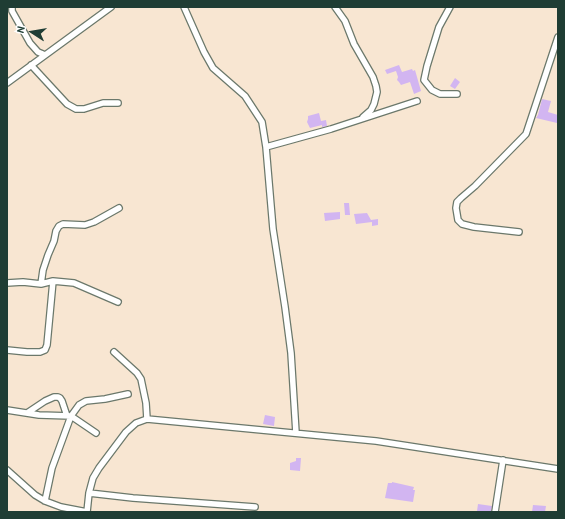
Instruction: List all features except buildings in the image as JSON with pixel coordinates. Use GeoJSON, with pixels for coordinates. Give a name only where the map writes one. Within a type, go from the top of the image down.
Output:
{"type":"FeatureCollection","features":[{"type":"Feature","properties":{"kind":"street"},"geometry":{"type":"LineString","coordinates":[[12,7],[12,11],[30,43],[38,52],[44,55]]}},
{"type":"Feature","properties":{"kind":"street"},"geometry":{"type":"LineString","coordinates":[[7,83],[111,7]]}},
{"type":"Feature","properties":{"kind":"street"},"geometry":{"type":"LineString","coordinates":[[184,7],[204,52],[214,68],[245,96],[262,122],[266,147],[273,229],[291,353],[296,433]]}},
{"type":"Feature","properties":{"kind":"street"},"geometry":{"type":"LineString","coordinates":[[335,7],[345,21],[354,44],[373,76],[376,86],[377,92],[374,104],[371,110],[360,119]]}},
{"type":"Feature","properties":{"kind":"street"},"geometry":{"type":"LineString","coordinates":[[450,7],[439,27],[424,80],[432,90],[440,94],[457,94]]}},
{"type":"Feature","properties":{"kind":"street"},"geometry":{"type":"LineString","coordinates":[[519,232],[474,227],[462,224],[458,220],[456,208],[457,202],[475,186],[526,134],[558,37]]}},
{"type":"Feature","properties":{"kind":"street"},"geometry":{"type":"LineString","coordinates":[[31,65],[67,104],[76,109],[84,109],[103,103],[118,103]]}},
{"type":"Feature","properties":{"kind":"street"},"geometry":{"type":"LineString","coordinates":[[266,147],[332,129],[417,101]]}},
{"type":"Feature","properties":{"kind":"street"},"geometry":{"type":"LineString","coordinates":[[41,284],[43,270],[59,226],[63,224],[85,224],[94,222],[119,208]]}},
{"type":"Feature","properties":{"kind":"street"},"geometry":{"type":"LineString","coordinates":[[7,350],[40,352],[45,350],[47,345],[53,281]]}},
{"type":"Feature","properties":{"kind":"street"},"geometry":{"type":"LineString","coordinates":[[7,284],[23,282],[41,284],[53,281],[74,283],[118,302]]}},
{"type":"Feature","properties":{"kind":"street"},"geometry":{"type":"LineString","coordinates":[[114,352],[137,373],[141,379],[146,403],[147,419]]}},
{"type":"Feature","properties":{"kind":"street"},"geometry":{"type":"LineString","coordinates":[[45,501],[52,468],[69,416],[82,403],[128,394]]}},
{"type":"Feature","properties":{"kind":"street"},"geometry":{"type":"LineString","coordinates":[[27,412],[45,401],[58,397],[62,401],[69,416]]}},
{"type":"Feature","properties":{"kind":"street"},"geometry":{"type":"LineString","coordinates":[[7,410],[39,415],[69,416],[96,433]]}},
{"type":"Feature","properties":{"kind":"street"},"geometry":{"type":"LineString","coordinates":[[7,470],[35,495],[45,501],[61,507],[87,512],[89,493],[93,478],[99,468],[126,432],[136,423],[147,419],[376,441],[558,469]]}},
{"type":"Feature","properties":{"kind":"street"},"geometry":{"type":"LineString","coordinates":[[495,512],[503,460]]}},
{"type":"Feature","properties":{"kind":"street"},"geometry":{"type":"LineString","coordinates":[[89,493],[133,498],[255,507]]}}]}
